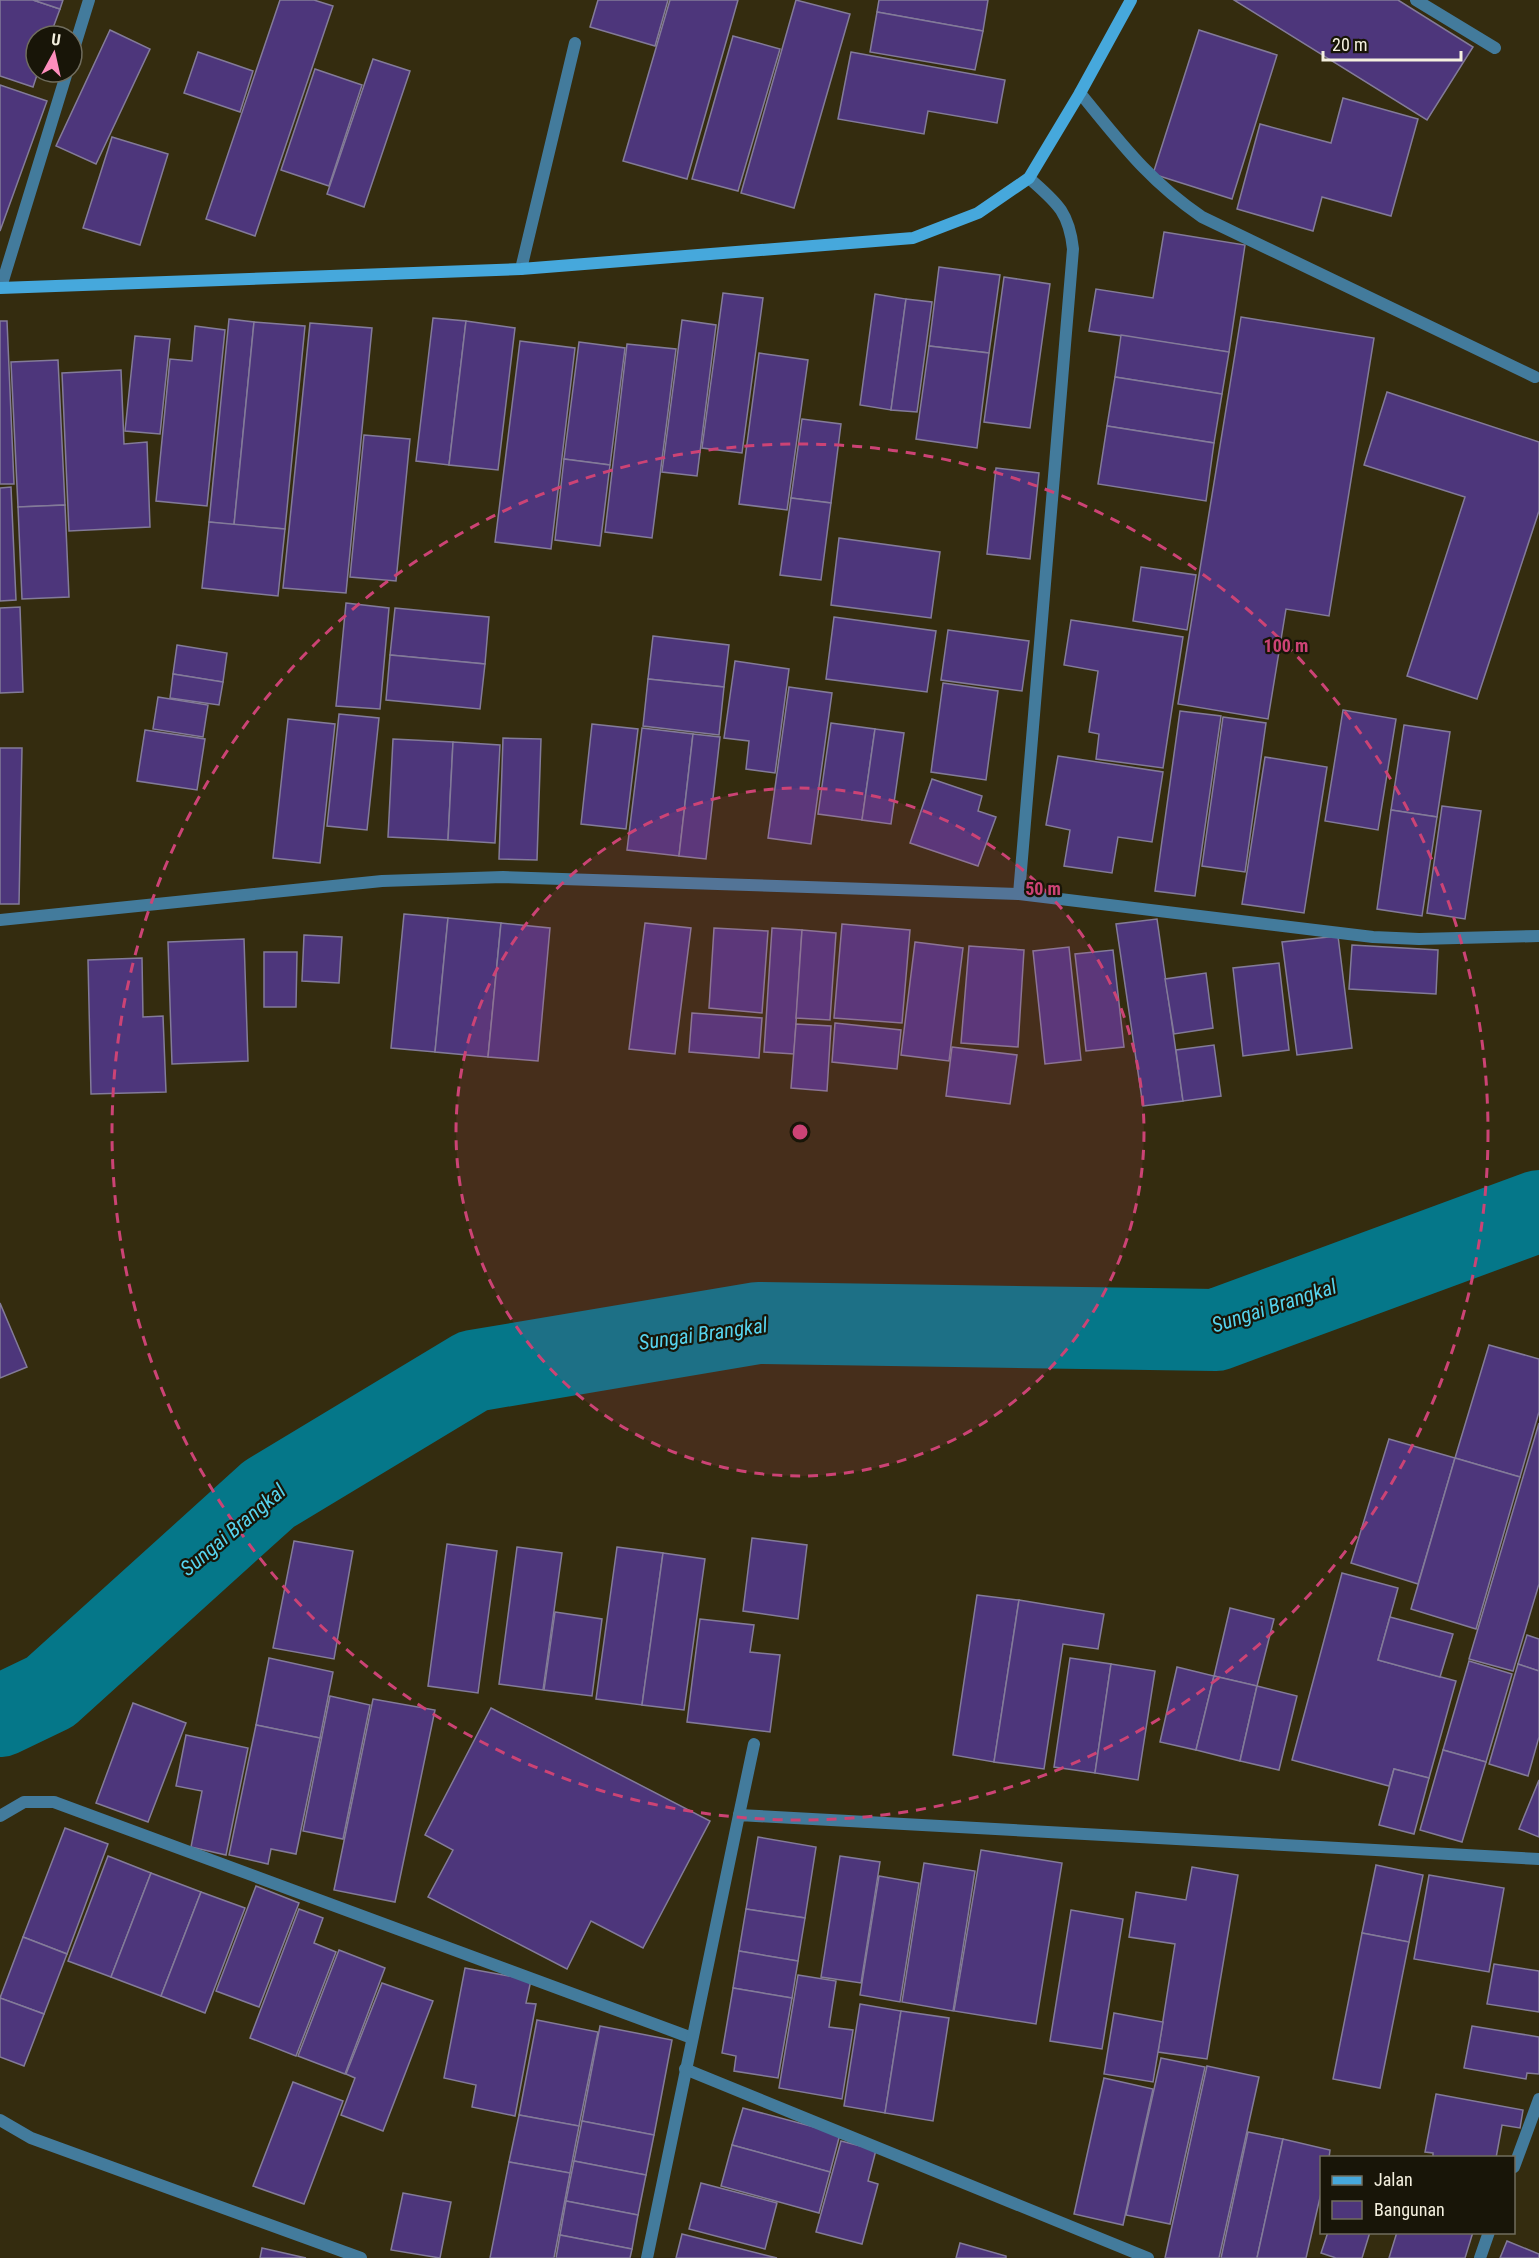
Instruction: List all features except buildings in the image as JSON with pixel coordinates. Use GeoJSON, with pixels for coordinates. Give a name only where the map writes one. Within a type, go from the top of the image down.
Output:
{"type":"FeatureCollection","features":[{"type":"Feature","properties":{"kind":"main road"},"geometry":{"type":"LineString","coordinates":[[0,288],[520,269],[913,237],[978,213],[1029,178],[1080,93],[1131,0]]}},
{"type":"Feature","properties":{"kind":"street"},"geometry":{"type":"LineString","coordinates":[[82,24],[89,0]]}},
{"type":"Feature","properties":{"kind":"street"},"geometry":{"type":"LineString","coordinates":[[1416,0],[1495,48]]}},
{"type":"Feature","properties":{"kind":"street"},"geometry":{"type":"LineString","coordinates":[[520,269],[574,43]]}},
{"type":"Feature","properties":{"kind":"street"},"geometry":{"type":"LineString","coordinates":[[0,288],[63,84]]}},
{"type":"Feature","properties":{"kind":"street"},"geometry":{"type":"LineString","coordinates":[[1080,93],[1141,168],[1169,194],[1202,217],[1535,377]]}},
{"type":"Feature","properties":{"kind":"street"},"geometry":{"type":"LineString","coordinates":[[1019,894],[1073,249],[1071,227],[1061,207],[1029,178]]}},
{"type":"Feature","properties":{"kind":"street"},"geometry":{"type":"LineString","coordinates":[[0,920],[445,877],[1019,894],[1373,938],[1539,936]]}},
{"type":"Feature","properties":{"kind":"street"},"geometry":{"type":"LineString","coordinates":[[647,2258],[754,1744]]}},
{"type":"Feature","properties":{"kind":"street"},"geometry":{"type":"LineString","coordinates":[[0,1816],[24,1802],[54,1802],[692,2038]]}},
{"type":"Feature","properties":{"kind":"street"},"geometry":{"type":"LineString","coordinates":[[740,1815],[1539,1859]]}},
{"type":"Feature","properties":{"kind":"street"},"geometry":{"type":"LineString","coordinates":[[685,2069],[1148,2258]]}},
{"type":"Feature","properties":{"kind":"street"},"geometry":{"type":"LineString","coordinates":[[1515,2164],[1539,2099]]}},
{"type":"Feature","properties":{"kind":"street"},"geometry":{"type":"LineString","coordinates":[[0,2120],[31,2138],[361,2258]]}},
{"type":"Feature","properties":{"kind":"street"},"geometry":{"type":"LineString","coordinates":[[1480,2258],[1488,2234]]}},
{"type":"Feature","properties":{"kind":"waterway","name":"Sungai Brangkal"},"geometry":{"type":"LineString","coordinates":[[0,1716],[50,1692],[269,1494],[473,1371],[758,1323],[1216,1330],[1539,1211]]}}]}
